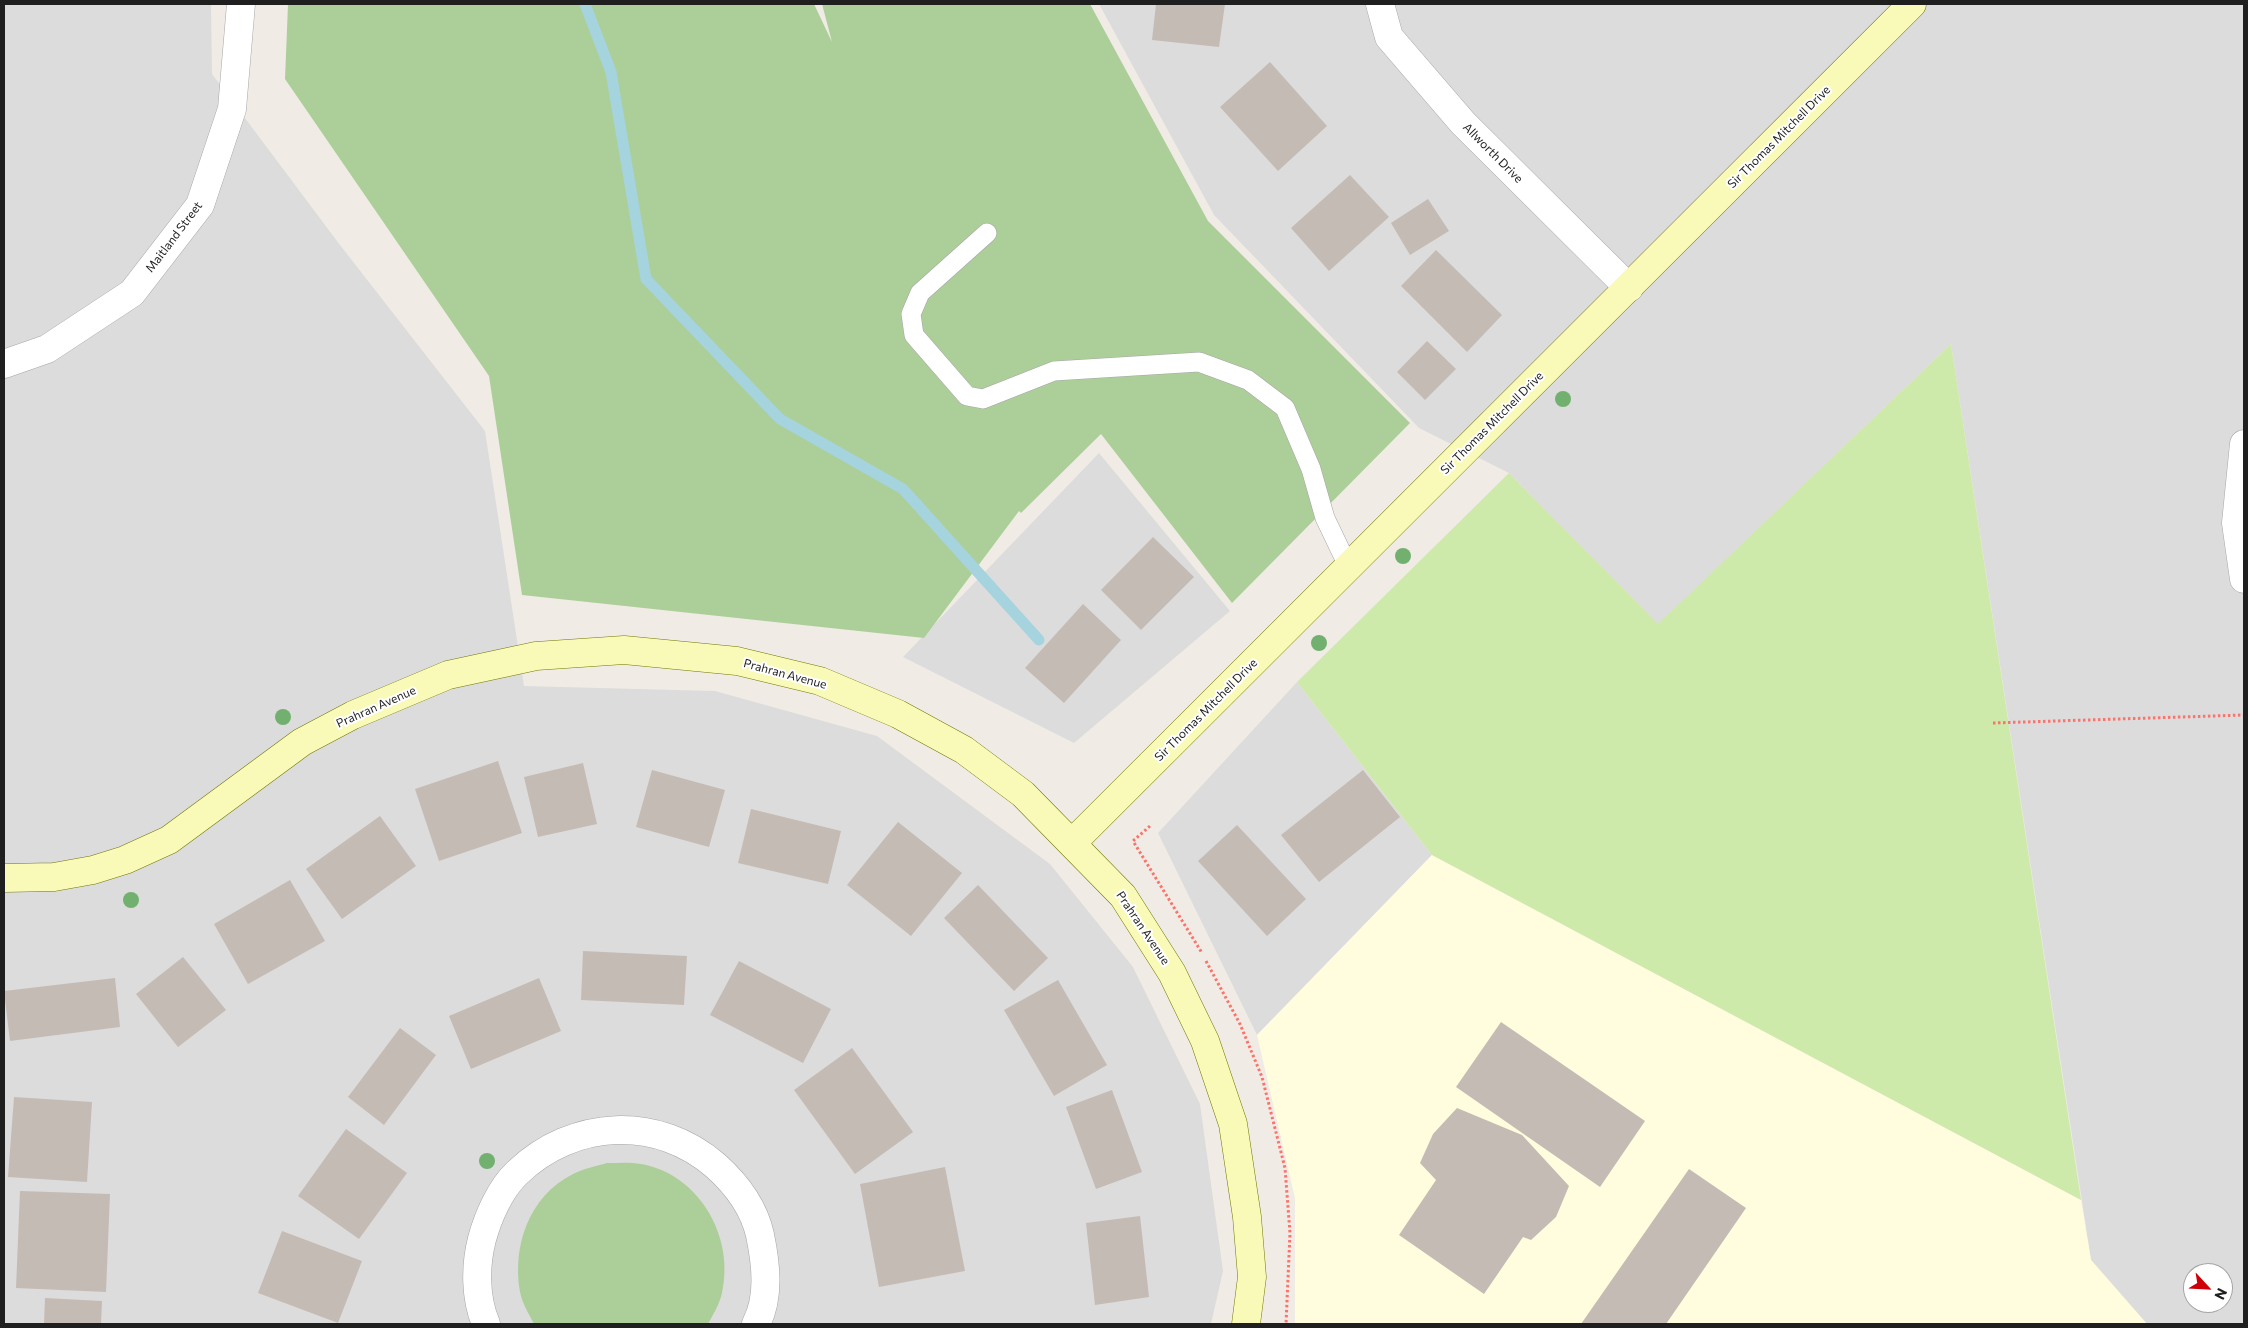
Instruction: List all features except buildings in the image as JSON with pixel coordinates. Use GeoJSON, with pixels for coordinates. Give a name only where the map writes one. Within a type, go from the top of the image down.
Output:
{"type":"FeatureCollection","features":[{"type":"Feature","properties":{"kind":"street","name":"Maitland Street"},"geometry":{"type":"LineString","coordinates":[[4,364],[47,349],[132,293],[200,205],[232,108],[241,4]]}},
{"type":"Feature","properties":{"kind":"street","name":"Allworth Drive"},"geometry":{"type":"LineString","coordinates":[[1380,4],[1389,37],[1463,123],[1628,288]]}},
{"type":"Feature","properties":{"kind":"street","name":"Sir Thomas Mitchell Drive"},"geometry":{"type":"LineString","coordinates":[[1072,843],[1912,4]]}},
{"type":"Feature","properties":{"kind":"street"},"geometry":{"type":"LineString","coordinates":[[2244,444],[2236,522],[2244,579]]}},
{"type":"Feature","properties":{"kind":"street","name":"Prahran Avenue"},"geometry":{"type":"LineString","coordinates":[[4,878],[54,877],[93,870],[152,848],[169,840],[302,742],[353,715],[448,675],[536,656],[624,650],[737,661],[820,681],[898,714],[964,750],[1023,794],[1123,896],[1172,973],[1205,1041],[1233,1124],[1247,1217],[1252,1277],[1246,1324]]}},
{"type":"Feature","properties":{"kind":"street"},"geometry":{"type":"LineString","coordinates":[[480,1320],[476,1262],[489,1214],[516,1173],[556,1144],[603,1130],[652,1131],[698,1150],[734,1182],[758,1223],[767,1269],[761,1316],[756,1324]]}},
{"type":"Feature","properties":{"kind":"lane"},"geometry":{"type":"LineString","coordinates":[[987,233],[920,292],[911,314],[914,335],[967,396],[983,399],[1054,372],[1199,362],[1248,380],[1285,408],[1311,469],[1325,518],[1348,566]]}},
{"type":"Feature","properties":{"kind":"path"},"geometry":{"type":"LineString","coordinates":[[1994,723],[2244,715]]}},
{"type":"Feature","properties":{"kind":"shaded area"},"geometry":{"type":"Polygon","coordinates":[[[4,4],[211,4],[212,74],[340,245],[485,431],[524,686],[715,691],[877,736],[1050,864],[1133,967],[1200,1104],[1223,1271],[1211,1324],[4,1324],[4,4]]]}},
{"type":"Feature","properties":{"kind":"shaded area"},"geometry":{"type":"Polygon","coordinates":[[[1099,4],[2244,4],[2244,1324],[2147,1324],[2091,1260],[1951,344],[1658,625],[1509,473],[1419,428],[1214,215],[1099,4]]]}},
{"type":"Feature","properties":{"kind":"shaded area"},"geometry":{"type":"Polygon","coordinates":[[[1099,453],[1230,611],[1074,743],[903,657],[1099,453]]]}},
{"type":"Feature","properties":{"kind":"shaded area"},"geometry":{"type":"Polygon","coordinates":[[[1297,682],[1432,855],[1257,1035],[1158,833],[1297,682]]]}},
{"type":"Feature","properties":{"kind":"shaded area"},"geometry":{"type":"Polygon","coordinates":[[[1432,855],[2081,1200],[2091,1260],[2147,1324],[1295,1324],[1295,1198],[1257,1035],[1432,855]]]}},
{"type":"Feature","properties":{"kind":"green space"},"geometry":{"type":"Polygon","coordinates":[[[288,4],[814,4],[832,42],[822,4],[1090,4],[1208,221],[1410,423],[1232,603],[1101,434],[1021,513],[1019,511],[924,638],[522,595],[489,376],[285,79],[288,4]]]}},
{"type":"Feature","properties":{"kind":"green space"},"geometry":{"type":"Polygon","coordinates":[[[1951,344],[2081,1200],[1432,855],[1297,682],[1509,473],[1658,624],[1951,344]]]}},
{"type":"Feature","properties":{"kind":"green space"},"geometry":{"type":"Polygon","coordinates":[[[607,1163],[637,1163],[662,1170],[680,1180],[696,1194],[708,1211],[717,1230],[723,1251],[725,1272],[721,1297],[708,1324],[534,1324],[521,1296],[518,1275],[522,1240],[527,1224],[545,1195],[558,1184],[577,1172],[607,1163]]]}},
{"type":"Feature","properties":{"kind":"waterway"},"geometry":{"type":"LineString","coordinates":[[585,4],[611,72],[646,279],[780,419],[903,489],[1039,640]]}}]}
